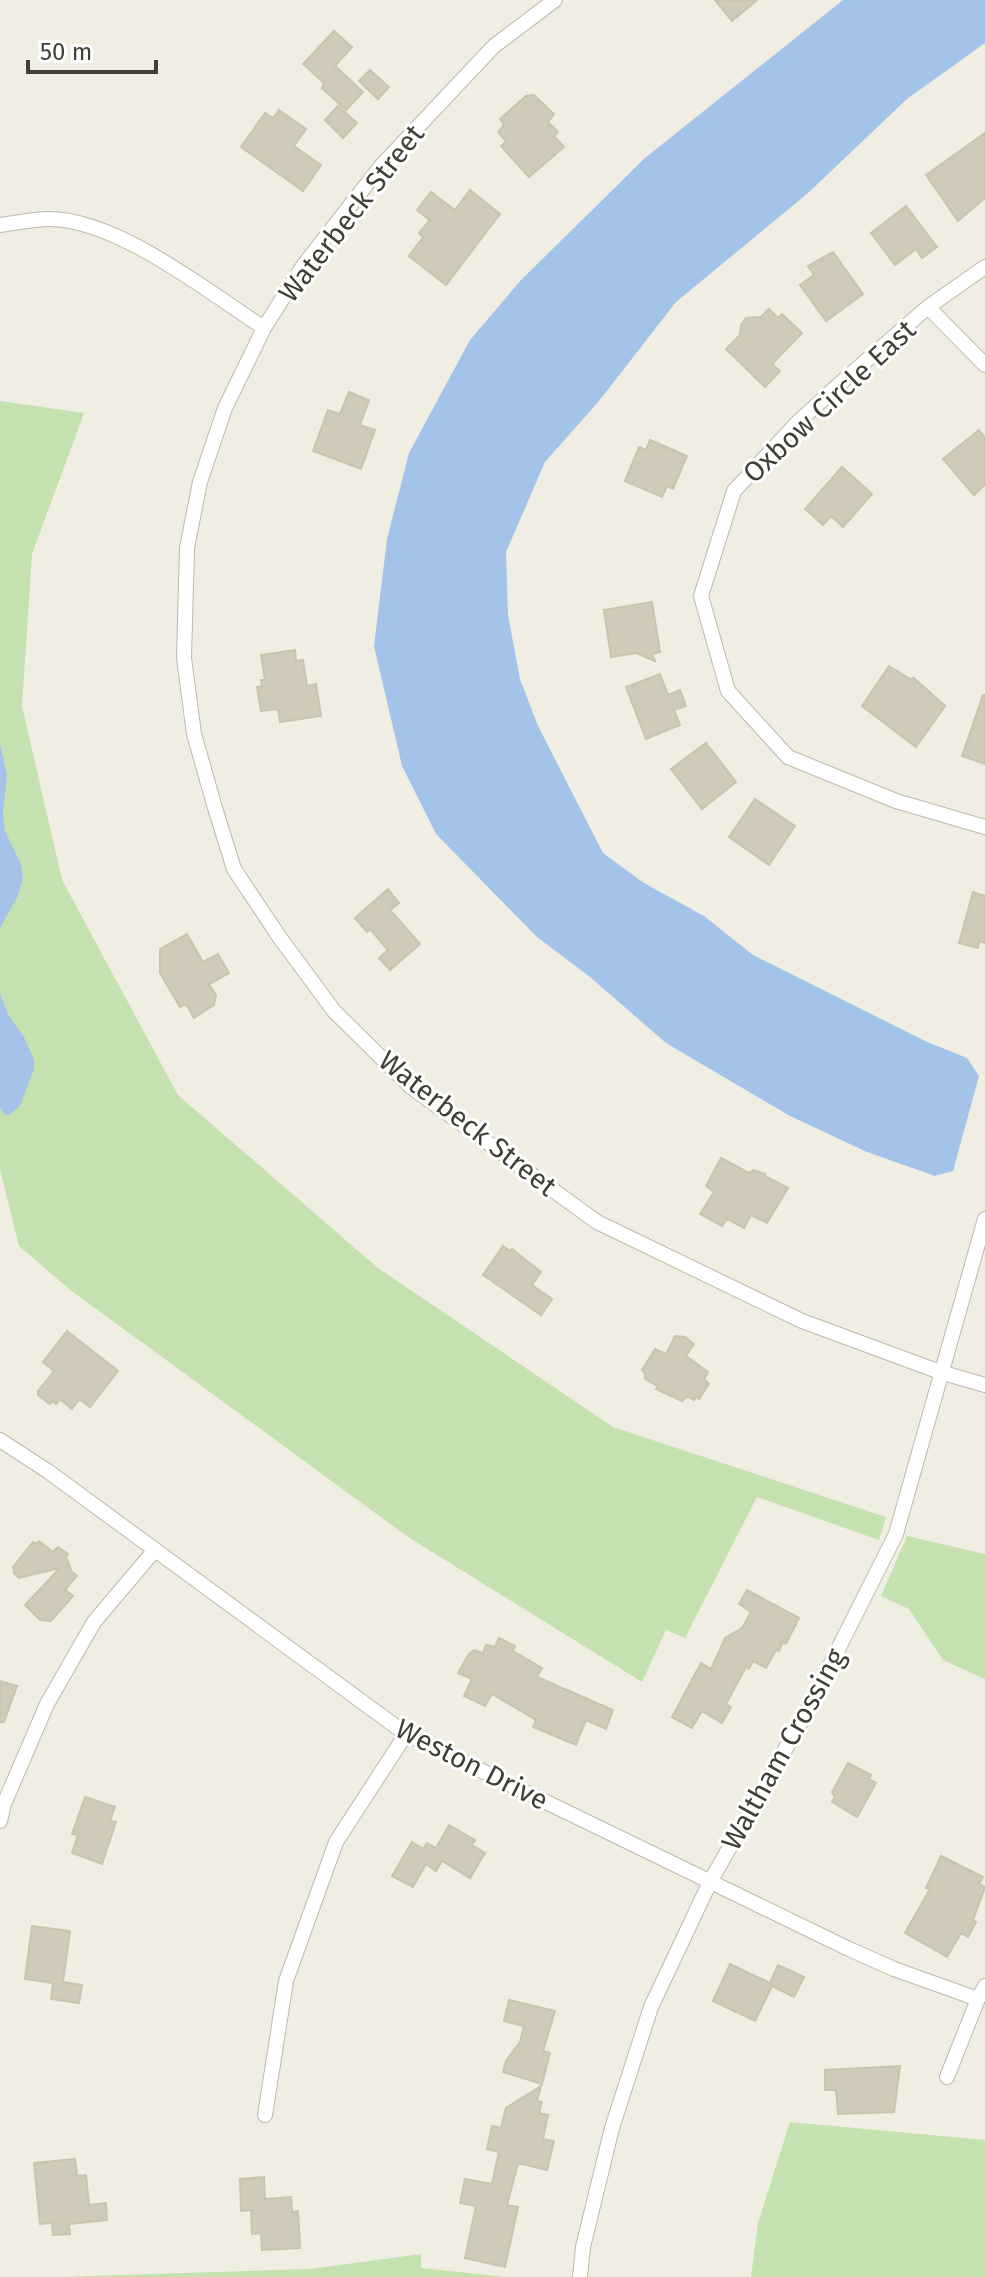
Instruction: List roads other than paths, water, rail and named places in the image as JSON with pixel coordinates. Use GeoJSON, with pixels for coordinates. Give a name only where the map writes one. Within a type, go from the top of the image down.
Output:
{"type":"FeatureCollection","features":[{"type":"Feature","properties":{"kind":"street","name":"Waterbeck Street"},"geometry":{"type":"LineString","coordinates":[[555,0],[494,46],[381,166],[303,266],[264,328],[225,408],[200,482],[187,548],[184,658],[194,734],[234,869],[334,1011],[411,1087],[597,1222],[802,1321],[940,1372],[985,1385]]}},
{"type":"Feature","properties":{"kind":"street"},"geometry":{"type":"LineString","coordinates":[[0,225],[50,219],[90,226],[142,249],[264,328]]}},
{"type":"Feature","properties":{"kind":"street","name":"Oxbow Circle East"},"geometry":{"type":"LineString","coordinates":[[985,267],[928,307],[797,423],[734,491],[701,596],[728,691],[788,757],[896,801],[985,827]]}},
{"type":"Feature","properties":{"kind":"street"},"geometry":{"type":"LineString","coordinates":[[928,307],[985,365]]}},
{"type":"Feature","properties":{"kind":"street","name":"Waltham Crossing"},"geometry":{"type":"LineString","coordinates":[[580,2277],[583,2247],[612,2128],[651,2007],[710,1882],[807,1711],[896,1534],[985,1219]]}},
{"type":"Feature","properties":{"kind":"street","name":"Weston Drive"},"geometry":{"type":"LineString","coordinates":[[0,1440],[49,1472],[406,1734],[894,1969],[981,1992]]}},
{"type":"Feature","properties":{"kind":"street"},"geometry":{"type":"LineString","coordinates":[[0,1821],[2,1803],[47,1704],[94,1622],[154,1551]]}},
{"type":"Feature","properties":{"kind":"street"},"geometry":{"type":"LineString","coordinates":[[265,2115],[286,1981],[336,1842],[406,1734]]}},
{"type":"Feature","properties":{"kind":"street"},"geometry":{"type":"LineString","coordinates":[[947,2077],[981,1992]]}},
{"type":"Feature","properties":{"kind":"water"},"geometry":{"type":"Polygon","coordinates":[[[843,0],[985,0],[985,43],[907,99],[807,194],[676,302],[599,401],[545,462],[506,552],[508,615],[520,679],[538,726],[603,853],[644,883],[704,916],[753,955],[925,1041],[967,1058],[979,1076],[953,1171],[935,1176],[867,1152],[790,1116],[666,1043],[590,977],[537,937],[436,834],[402,766],[374,646],[387,539],[409,453],[470,340],[521,280],[645,158],[843,0]]]}},
{"type":"Feature","properties":{"kind":"water"},"geometry":{"type":"Polygon","coordinates":[[[0,743],[7,775],[3,814],[5,831],[21,864],[23,877],[18,896],[0,928],[0,743]]]}},
{"type":"Feature","properties":{"kind":"water"},"geometry":{"type":"Polygon","coordinates":[[[0,993],[34,1060],[34,1069],[20,1106],[9,1115],[5,1115],[0,1107],[0,993]]]}}]}
